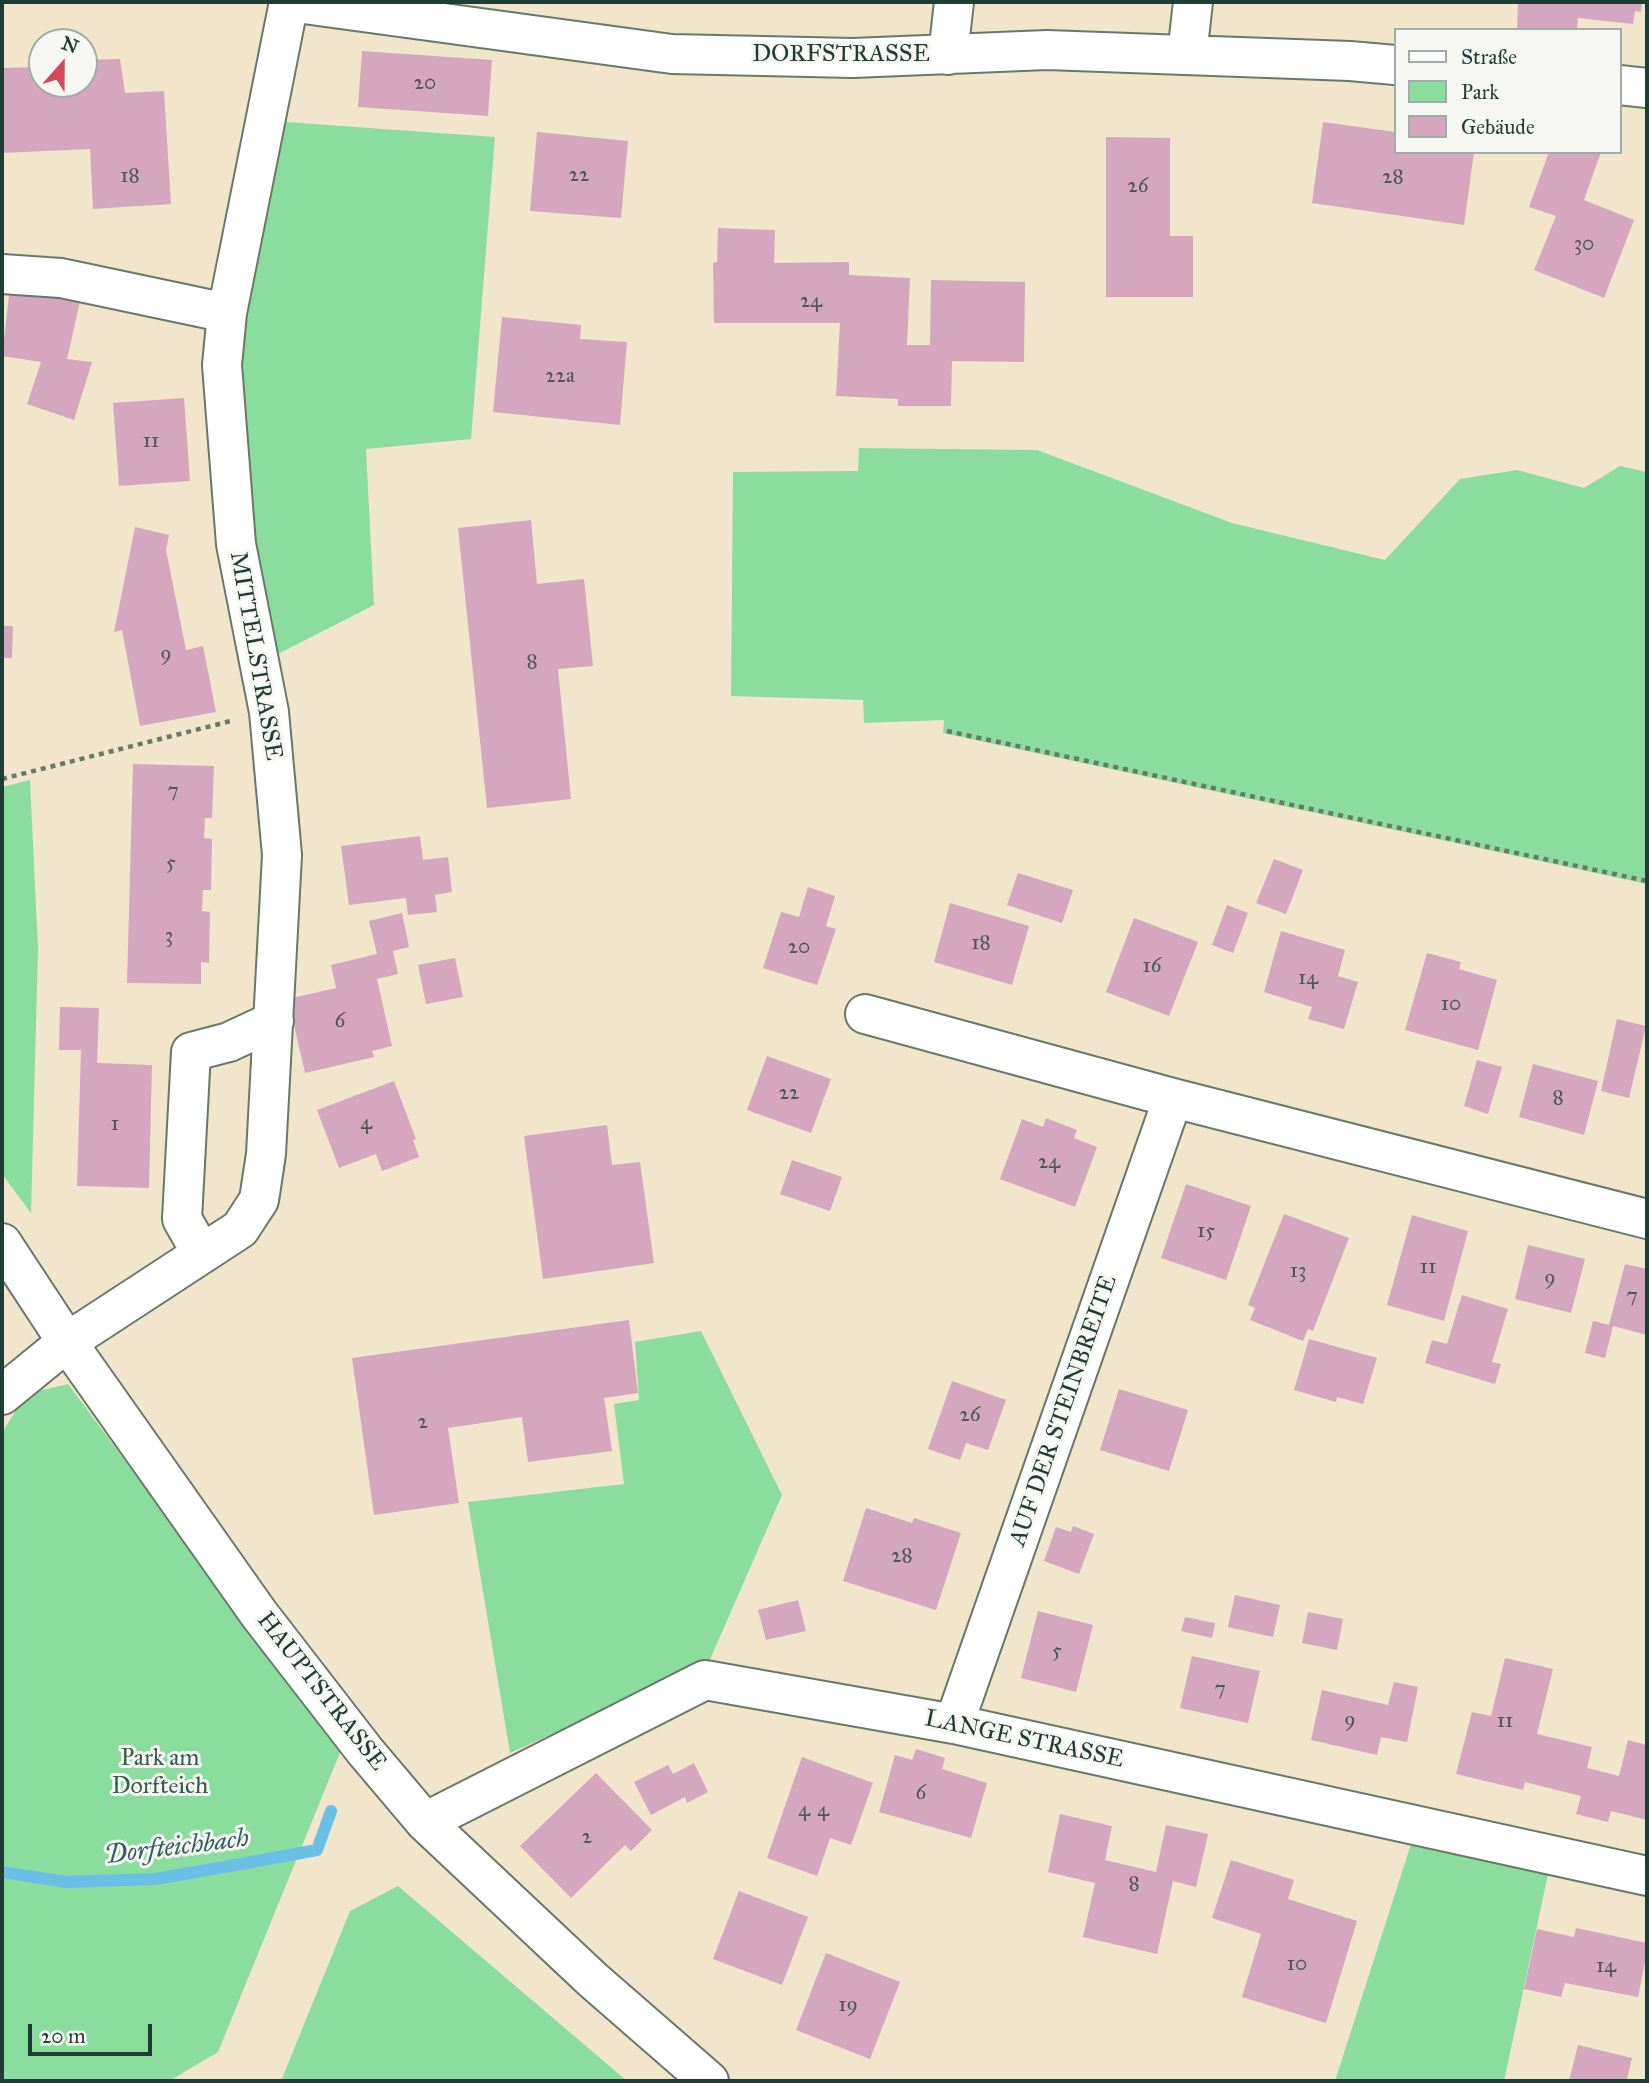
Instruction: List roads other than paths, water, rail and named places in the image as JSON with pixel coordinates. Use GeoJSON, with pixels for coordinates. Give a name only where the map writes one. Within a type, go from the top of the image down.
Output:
{"type":"FeatureCollection","features":[{"type":"Feature","properties":{"kind":"street","name":"DORFSTRASSE"},"geometry":{"type":"LineString","coordinates":[[289,2],[367,8],[672,54],[853,58],[1047,50],[1394,65]]}},
{"type":"Feature","properties":{"kind":"street","name":"MITTELSTRASSE"},"geometry":{"type":"LineString","coordinates":[[2,1395],[67,1342],[240,1229],[259,1200],[265,1154],[274,1021],[282,855],[269,712],[236,544],[222,365],[227,313],[289,2]]}},
{"type":"Feature","properties":{"kind":"street"},"geometry":{"type":"LineString","coordinates":[[948,55],[954,2]]}},
{"type":"Feature","properties":{"kind":"street"},"geometry":{"type":"LineString","coordinates":[[1187,55],[1193,2]]}},
{"type":"Feature","properties":{"kind":"street"},"geometry":{"type":"LineString","coordinates":[[1621,85],[1647,88]]}},
{"type":"Feature","properties":{"kind":"street"},"geometry":{"type":"LineString","coordinates":[[2,274],[61,278],[227,313]]}},
{"type":"Feature","properties":{"kind":"street"},"geometry":{"type":"LineString","coordinates":[[864,1014],[1174,1098],[1647,1219]]}},
{"type":"Feature","properties":{"kind":"street"},"geometry":{"type":"LineString","coordinates":[[202,1254],[182,1219],[191,1052],[229,1042],[274,1021]]}},
{"type":"Feature","properties":{"kind":"street","name":"AUF DER STEINBREITE"},"geometry":{"type":"LineString","coordinates":[[954,1724],[1174,1098]]}},
{"type":"Feature","properties":{"kind":"street","name":"HAUPTSTRASSE"},"geometry":{"type":"LineString","coordinates":[[2,1243],[67,1342],[259,1614],[365,1751],[425,1822],[593,1980],[709,2081]]}},
{"type":"Feature","properties":{"kind":"street","name":"LANGE STRASSE"},"geometry":{"type":"LineString","coordinates":[[425,1822],[705,1680],[954,1724],[1647,1876]]}},
{"type":"Feature","properties":{"kind":"waterway","name":"Dorfteichbach"},"geometry":{"type":"LineString","coordinates":[[2,1872],[66,1882],[155,1879],[317,1850],[331,1811]]}},
{"type":"Feature","properties":{"kind":"park label","name":"Park am Dorfteich"},"geometry":{"type":"Point","coordinates":[160,1773]}}]}
